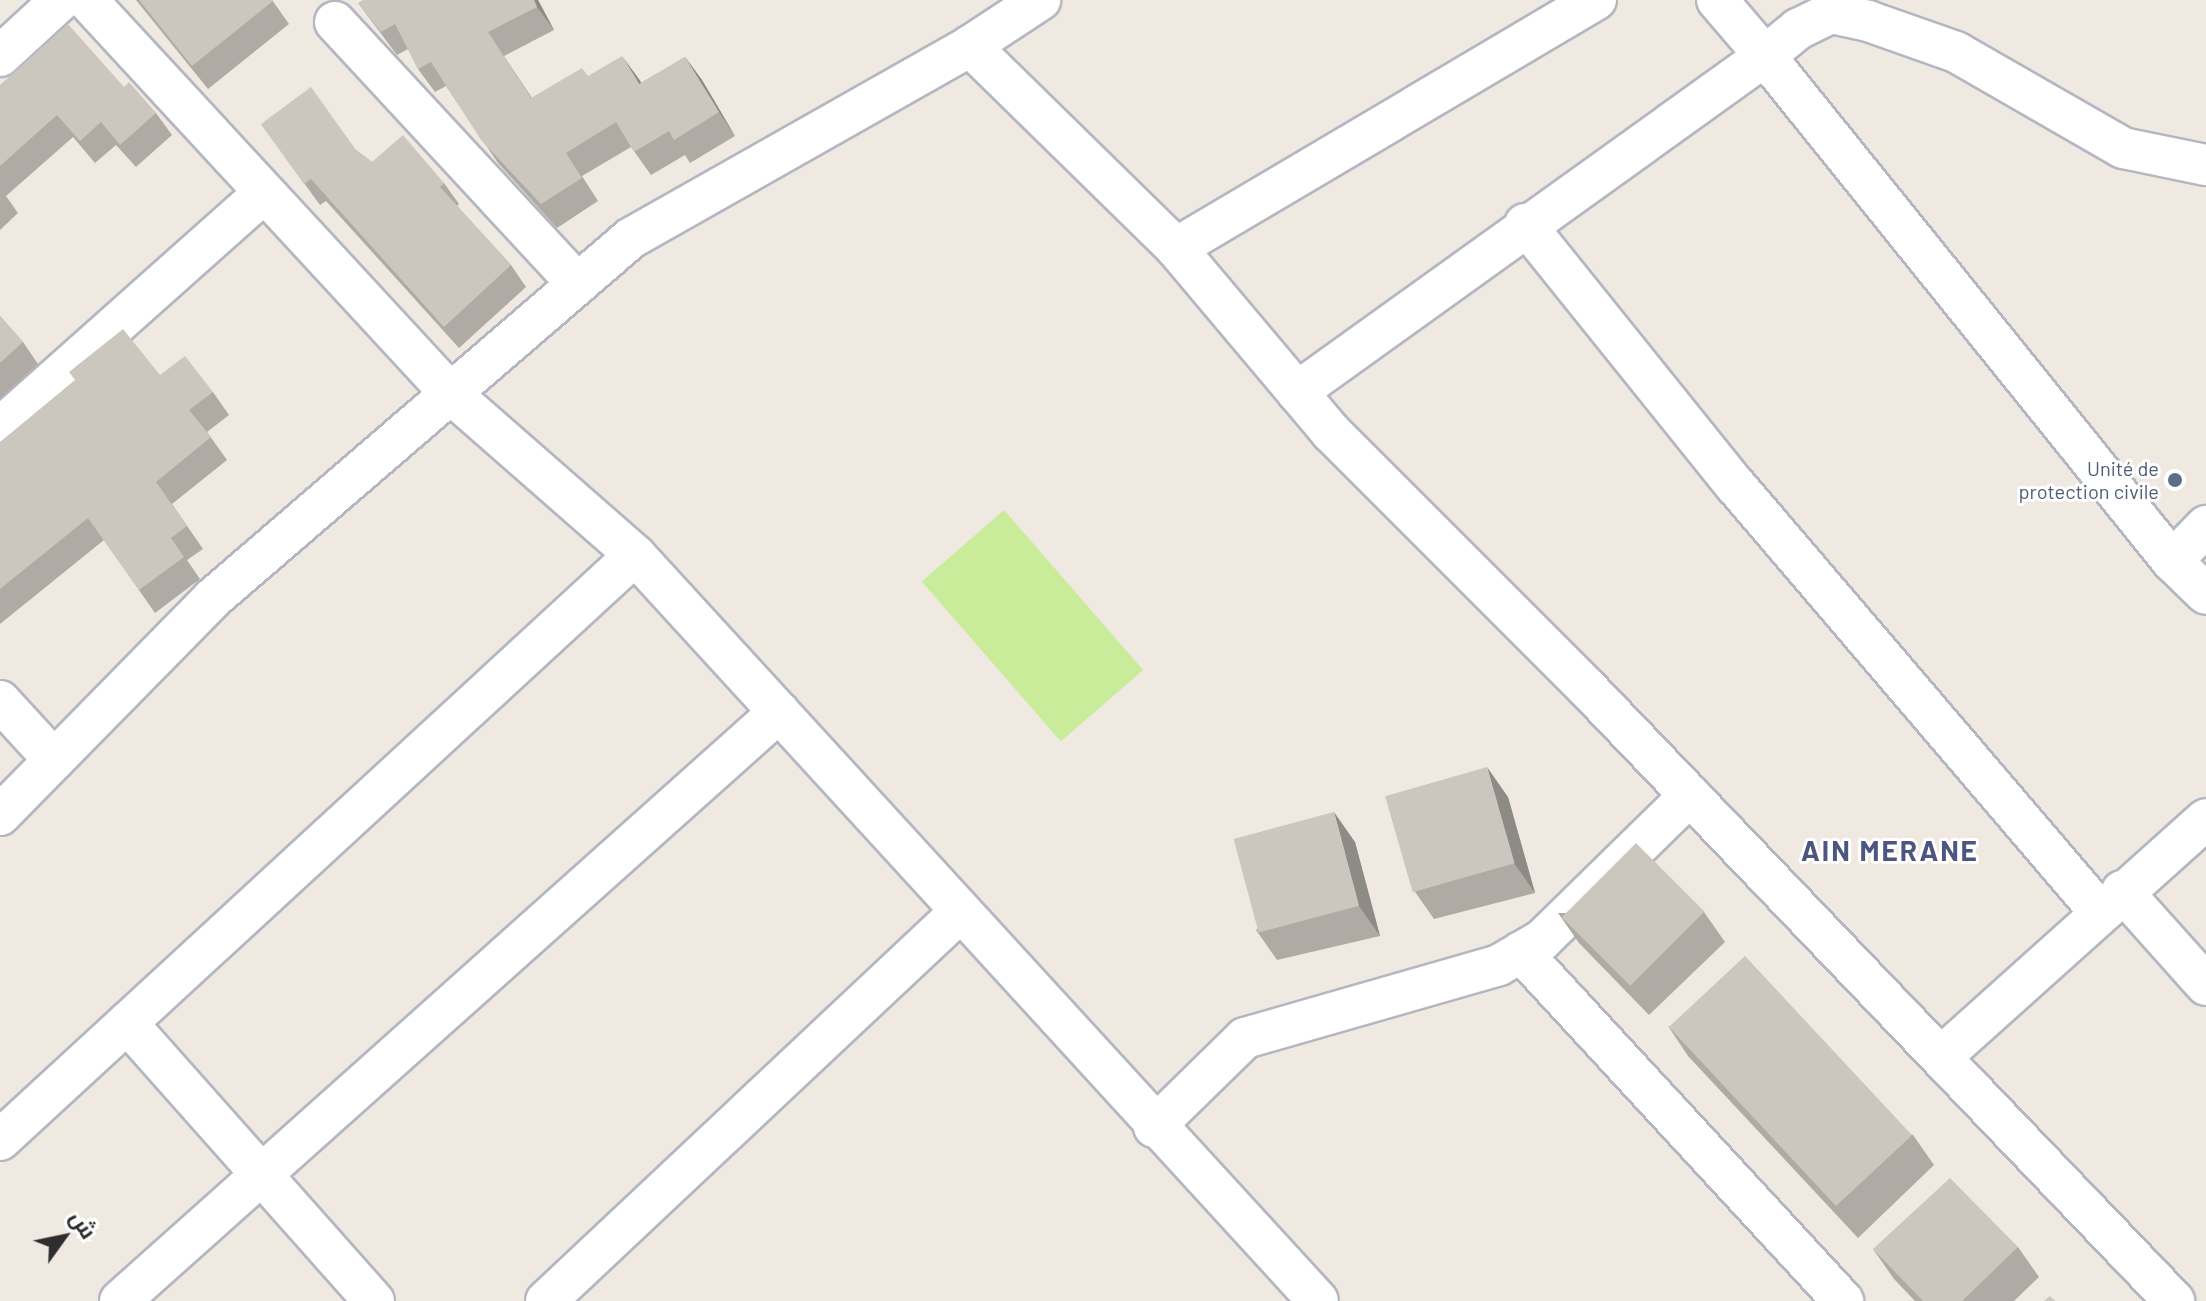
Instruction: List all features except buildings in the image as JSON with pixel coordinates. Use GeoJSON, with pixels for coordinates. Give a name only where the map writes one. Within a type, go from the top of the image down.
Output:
{"type":"FeatureCollection","features":[{"type":"Feature","properties":{"kind":"street"},"geometry":{"type":"LineString","coordinates":[[0,56],[61,0]]}},
{"type":"Feature","properties":{"kind":"street"},"geometry":{"type":"LineString","coordinates":[[87,0],[450,393],[635,555],[1154,1127],[1318,1301]]}},
{"type":"Feature","properties":{"kind":"street"},"geometry":{"type":"LineString","coordinates":[[374,0],[326,11],[578,284]]}},
{"type":"Feature","properties":{"kind":"street"},"geometry":{"type":"LineString","coordinates":[[0,815],[212,599],[631,238],[970,46],[1040,0]]}},
{"type":"Feature","properties":{"kind":"street"},"geometry":{"type":"LineString","coordinates":[[1176,248],[1596,0]]}},
{"type":"Feature","properties":{"kind":"street"},"geometry":{"type":"LineString","coordinates":[[1717,0],[2172,561],[2206,594]]}},
{"type":"Feature","properties":{"kind":"street"},"geometry":{"type":"LineString","coordinates":[[1297,392],[1525,224],[1765,56],[1798,29],[1831,13],[1868,21],[1956,52],[2123,148],[2206,165]]}},
{"type":"Feature","properties":{"kind":"street"},"geometry":{"type":"LineString","coordinates":[[970,46],[1176,248],[1297,392],[1690,795],[2174,1301]]}},
{"type":"Feature","properties":{"kind":"street"},"geometry":{"type":"LineString","coordinates":[[0,428],[263,194]]}},
{"type":"Feature","properties":{"kind":"street"},"geometry":{"type":"LineString","coordinates":[[1525,224],[1736,486],[2111,901],[2206,985]]}},
{"type":"Feature","properties":{"kind":"street"},"geometry":{"type":"LineString","coordinates":[[2172,561],[2206,526]]}},
{"type":"Feature","properties":{"kind":"street"},"geometry":{"type":"LineString","coordinates":[[0,1140],[635,555]]}},
{"type":"Feature","properties":{"kind":"street"},"geometry":{"type":"LineString","coordinates":[[0,701],[54,760]]}},
{"type":"Feature","properties":{"kind":"street"},"geometry":{"type":"LineString","coordinates":[[120,1301],[779,712]]}},
{"type":"Feature","properties":{"kind":"street"},"geometry":{"type":"LineString","coordinates":[[1154,1127],[1245,1038],[1499,965],[1542,940],[1690,795]]}},
{"type":"Feature","properties":{"kind":"street"},"geometry":{"type":"LineString","coordinates":[[1941,1057],[2111,901],[2206,819]]}},
{"type":"Feature","properties":{"kind":"street"},"geometry":{"type":"LineString","coordinates":[[546,1301],[961,911]]}},
{"type":"Feature","properties":{"kind":"street"},"geometry":{"type":"LineString","coordinates":[[1521,952],[1843,1301]]}},
{"type":"Feature","properties":{"kind":"street"},"geometry":{"type":"LineString","coordinates":[[127,1023],[259,1177],[374,1301]]}},
{"type":"Feature","properties":{"kind":"green space"},"geometry":{"type":"Polygon","coordinates":[[[1004,510],[1143,670],[1061,742],[922,582],[1004,510]]]}},
{"type":"Feature","properties":{"kind":"place","name":"Unité de protection civile"},"geometry":{"type":"Point","coordinates":[2175,480]}},
{"type":"Feature","properties":{"kind":"district","name":"AIN MERANE"},"geometry":{"type":"Point","coordinates":[1890,850]}}]}
